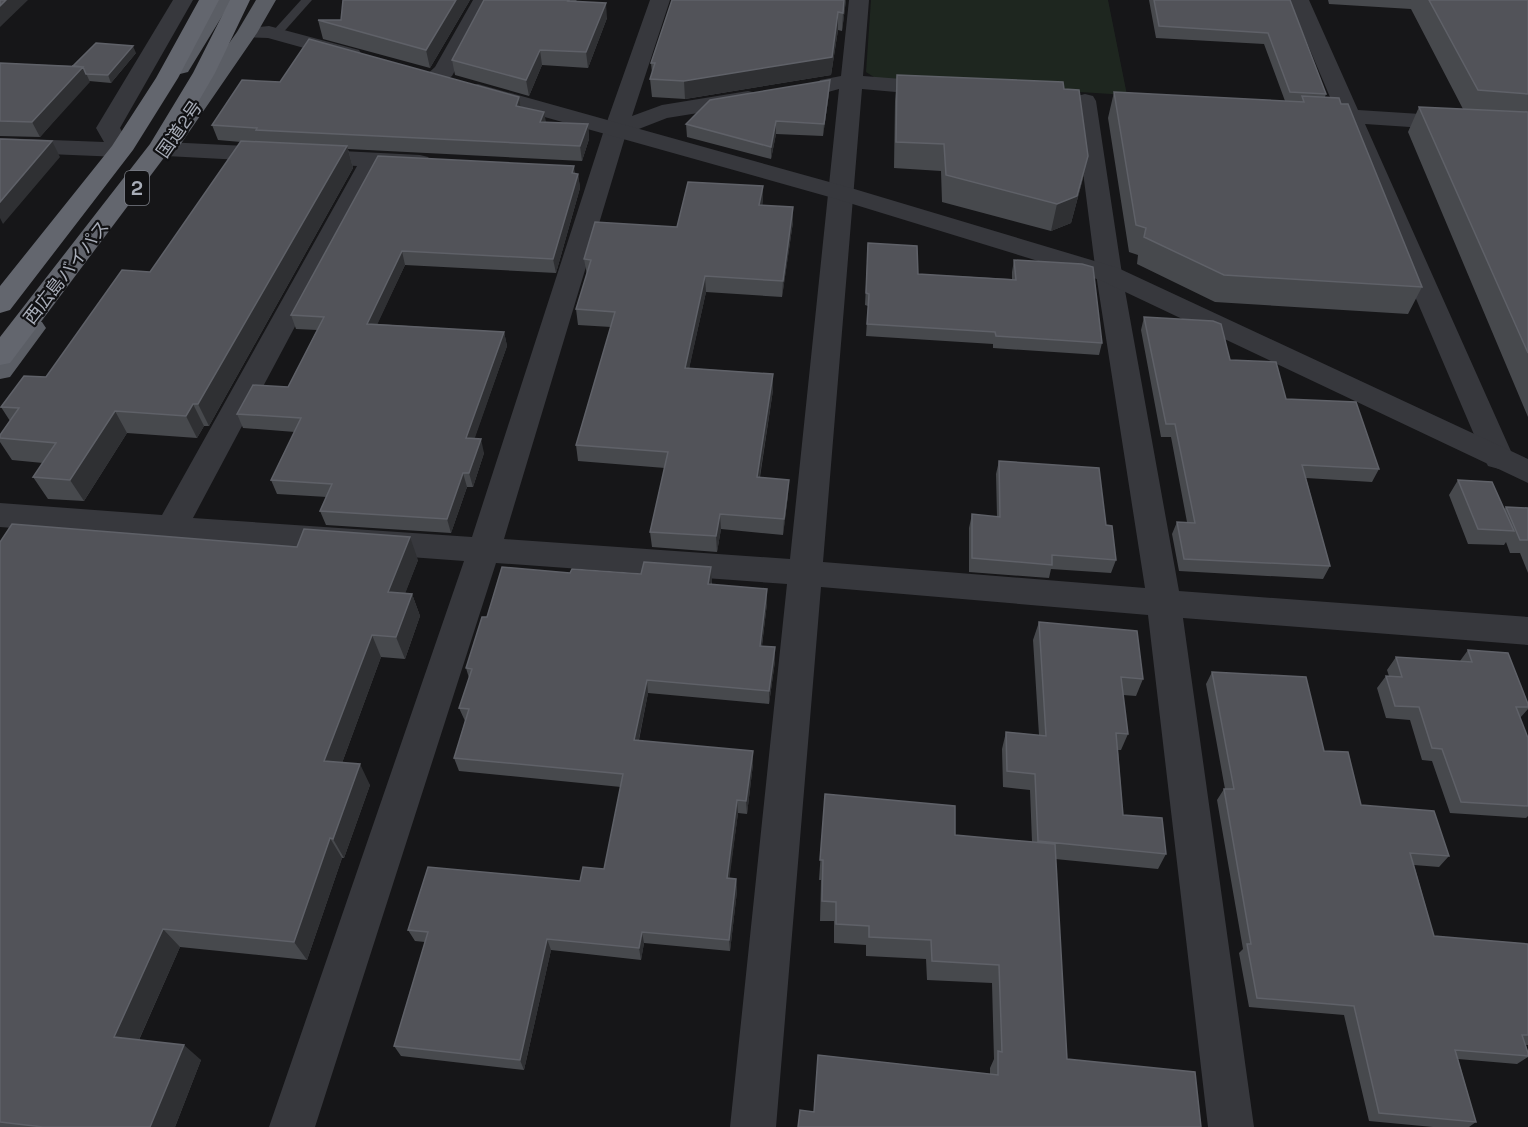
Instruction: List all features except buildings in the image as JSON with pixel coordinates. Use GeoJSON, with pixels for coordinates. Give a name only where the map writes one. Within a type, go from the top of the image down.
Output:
{"type":"FeatureCollection","features":[{"type":"Feature","properties":{"kind":"highway","name":"西広島バイパス"},"geometry":{"type":"LineString","coordinates":[[0,303],[121,150],[167,78],[209,0]]}},
{"type":"Feature","properties":{"kind":"highway","name":"国道2号"},"geometry":{"type":"LineString","coordinates":[[0,303],[150,113],[222,0]]}},
{"type":"Feature","properties":{"kind":"highway","name":"西広島バイパス"},"geometry":{"type":"LineString","coordinates":[[0,356],[160,147],[204,73],[240,0]]}},
{"type":"Feature","properties":{"kind":"highway","name":"国道2号"},"geometry":{"type":"LineString","coordinates":[[0,370],[166,149],[247,33],[266,0]]}},
{"type":"Feature","properties":{"kind":"street"},"geometry":{"type":"LineString","coordinates":[[120,150],[108,128],[183,0]]}},
{"type":"Feature","properties":{"kind":"street"},"geometry":{"type":"LineString","coordinates":[[483,0],[444,71],[423,75],[842,193],[1109,274],[1528,472]]}},
{"type":"Feature","properties":{"kind":"street"},"geometry":{"type":"LineString","coordinates":[[292,1127],[484,551],[593,172],[616,130],[660,0]]}},
{"type":"Feature","properties":{"kind":"street"},"geometry":{"type":"LineString","coordinates":[[753,1127],[842,193],[849,81],[859,0]]}},
{"type":"Feature","properties":{"kind":"street"},"geometry":{"type":"LineString","coordinates":[[1299,0],[1499,458]]}},
{"type":"Feature","properties":{"kind":"street"},"geometry":{"type":"LineString","coordinates":[[247,33],[276,34],[379,63]]}},
{"type":"Feature","properties":{"kind":"street"},"geometry":{"type":"LineString","coordinates":[[802,89],[849,81],[967,91]]}},
{"type":"Feature","properties":{"kind":"street"},"geometry":{"type":"LineString","coordinates":[[616,130],[662,112],[767,95]]}},
{"type":"Feature","properties":{"kind":"street"},"geometry":{"type":"LineString","coordinates":[[1085,101],[1109,274],[1164,604],[1231,1127]]}},
{"type":"Feature","properties":{"kind":"street"},"geometry":{"type":"LineString","coordinates":[[1292,113],[1528,128]]}},
{"type":"Feature","properties":{"kind":"street"},"geometry":{"type":"LineString","coordinates":[[0,145],[120,150]]}},
{"type":"Feature","properties":{"kind":"street"},"geometry":{"type":"LineString","coordinates":[[166,149],[441,164]]}},
{"type":"Feature","properties":{"kind":"street"},"geometry":{"type":"LineString","coordinates":[[171,529],[372,160]]}},
{"type":"Feature","properties":{"kind":"street"},"geometry":{"type":"LineString","coordinates":[[0,515],[805,573],[1525,637]]}},
{"type":"Feature","properties":{"kind":"lane"},"geometry":{"type":"LineString","coordinates":[[276,34],[307,0]]}},
{"type":"Feature","properties":{"kind":"shaded area"},"geometry":{"type":"Polygon","coordinates":[[[871,0],[1108,0],[1127,95],[877,79],[866,72],[871,0]]]}}]}
